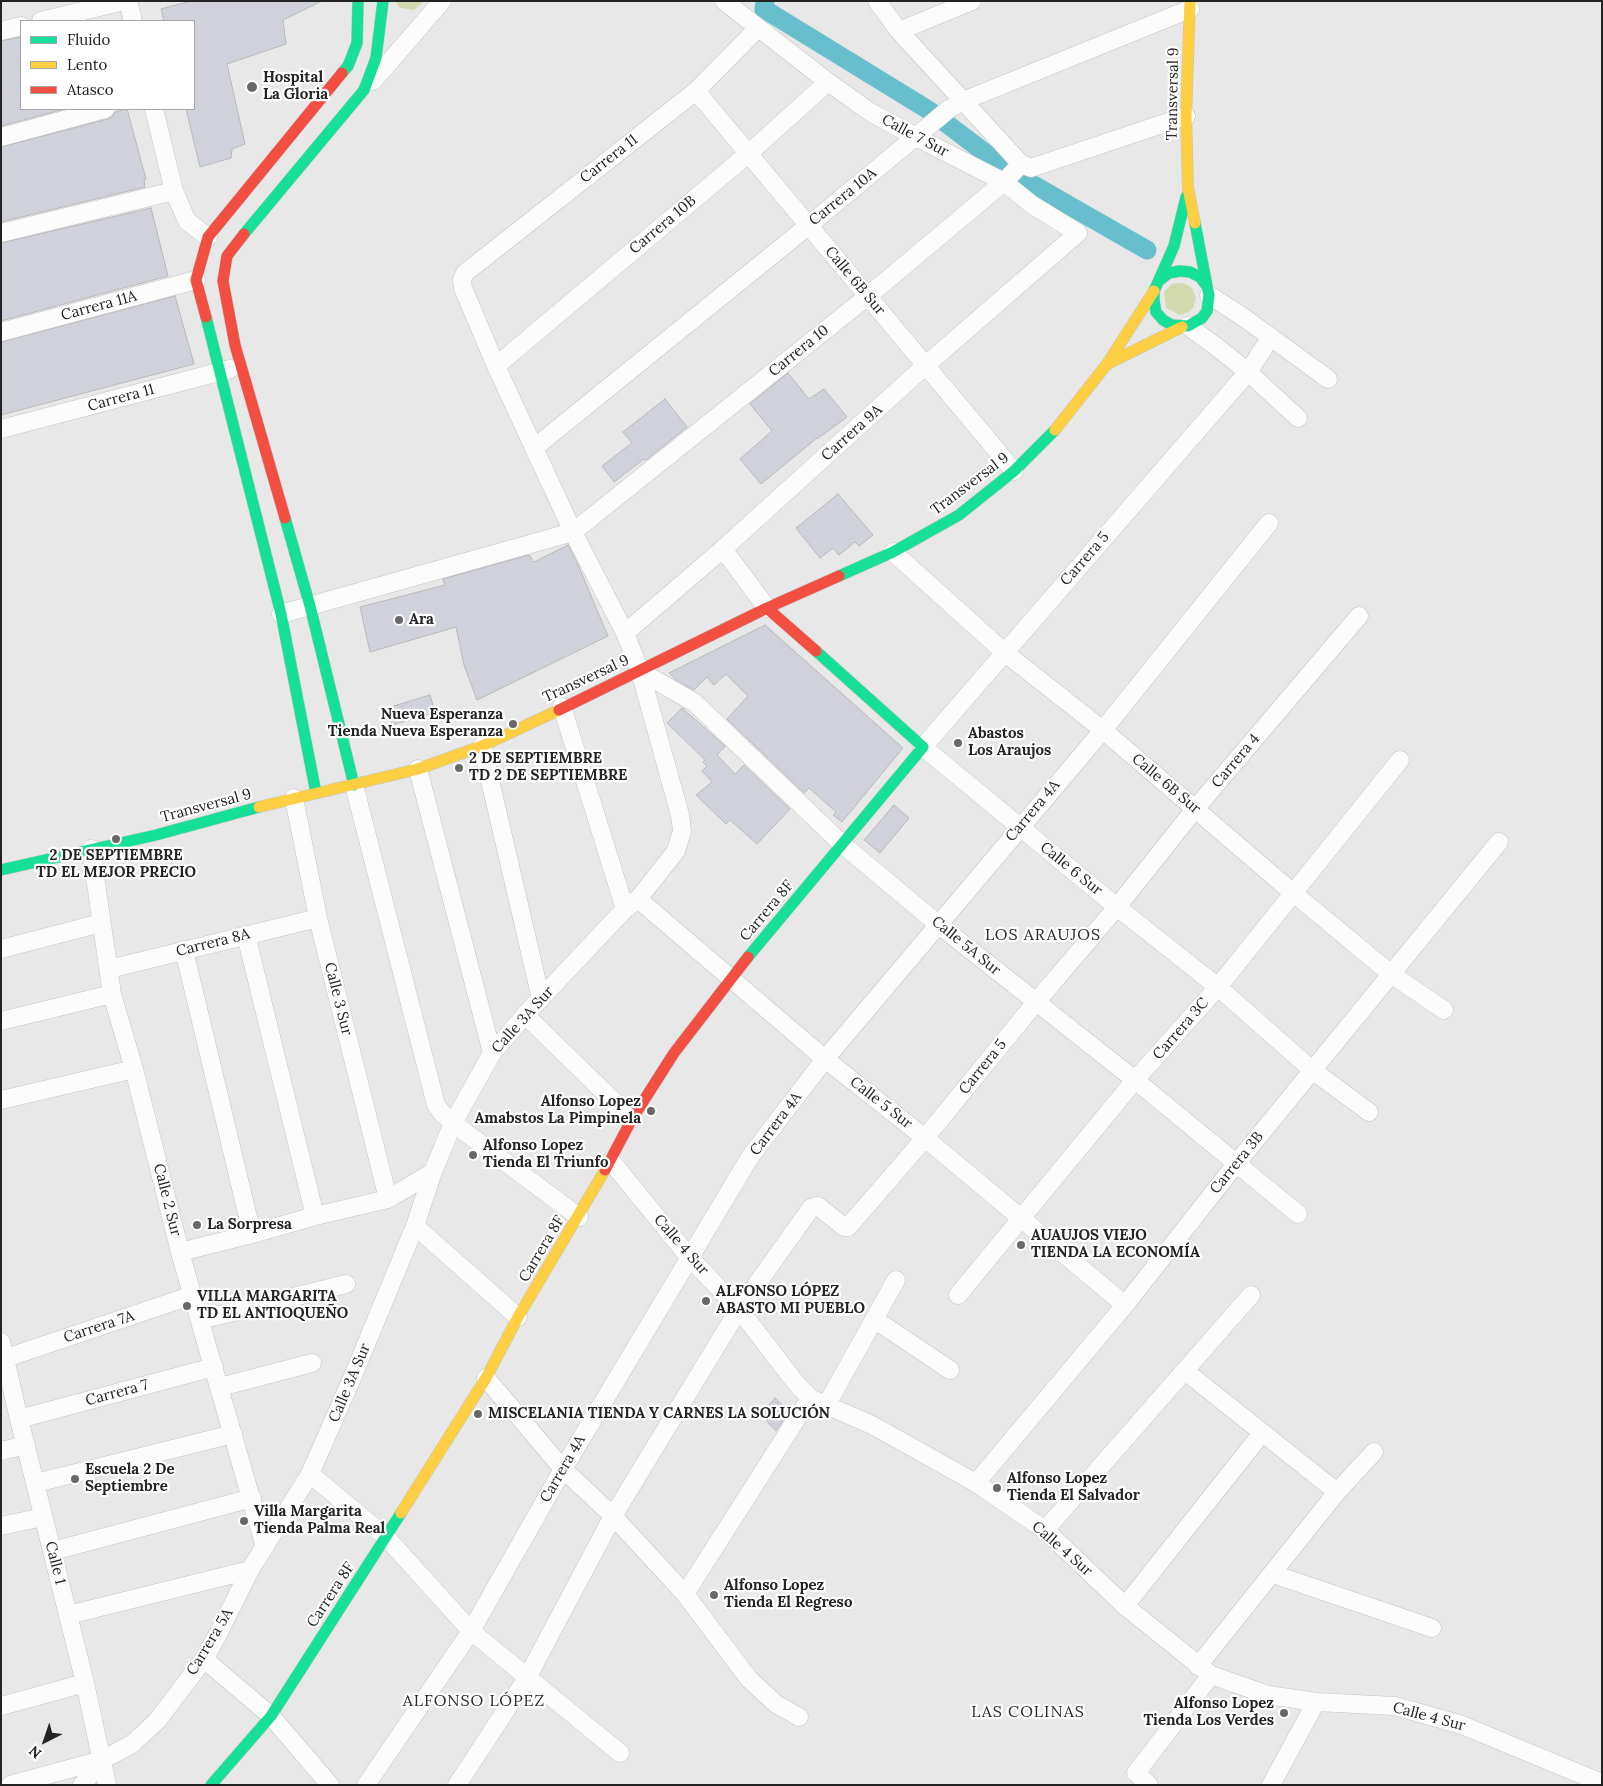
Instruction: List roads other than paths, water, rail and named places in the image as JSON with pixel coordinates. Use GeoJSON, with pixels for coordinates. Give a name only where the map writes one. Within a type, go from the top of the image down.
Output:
{"type":"FeatureCollection","features":[{"type":"Feature","properties":{"kind":"street"},"geometry":{"type":"LineString","coordinates":[[45,20],[124,1]]}},
{"type":"Feature","properties":{"kind":"street"},"geometry":{"type":"LineString","coordinates":[[128,1],[133,20]]}},
{"type":"Feature","properties":{"kind":"street"},"geometry":{"type":"LineString","coordinates":[[316,793],[281,614],[196,280],[208,236],[348,66],[356,43],[358,1]]}},
{"type":"Feature","properties":{"kind":"street"},"geometry":{"type":"LineString","coordinates":[[364,90],[376,58],[383,1]]}},
{"type":"Feature","properties":{"kind":"street"},"geometry":{"type":"LineString","coordinates":[[442,1],[364,90],[263,210],[227,256],[223,281],[235,345],[310,606],[436,1105],[453,1123],[579,1217]]}},
{"type":"Feature","properties":{"kind":"street","name":"Calle 7 Sur"},"geometry":{"type":"LineString","coordinates":[[724,1],[828,82],[870,112],[916,138],[1016,173]]}},
{"type":"Feature","properties":{"kind":"street","name":"Calle 7 Sur"},"geometry":{"type":"LineString","coordinates":[[877,1],[956,105],[1016,173],[1031,204],[1078,233]]}},
{"type":"Feature","properties":{"kind":"street"},"geometry":{"type":"LineString","coordinates":[[899,31],[972,1]]}},
{"type":"Feature","properties":{"kind":"street","name":"Carrera 10A"},"geometry":{"type":"LineString","coordinates":[[534,448],[956,105],[1190,5]]}},
{"type":"Feature","properties":{"kind":"street","name":"Transversal 9"},"geometry":{"type":"LineString","coordinates":[[1190,5],[1186,116],[1188,188],[1208,290]]}},
{"type":"Feature","properties":{"kind":"street"},"geometry":{"type":"LineString","coordinates":[[1,31],[20,26]]}},
{"type":"Feature","properties":{"kind":"street","name":"Carrera 11"},"geometry":{"type":"LineString","coordinates":[[463,288],[462,280],[465,273],[696,91],[758,28]]}},
{"type":"Feature","properties":{"kind":"street","name":"Carrera 10B"},"geometry":{"type":"LineString","coordinates":[[496,366],[748,154],[828,82]]}},
{"type":"Feature","properties":{"kind":"street","name":"Calle 6B Sur"},"geometry":{"type":"LineString","coordinates":[[696,91],[1014,471]]}},
{"type":"Feature","properties":{"kind":"street"},"geometry":{"type":"LineString","coordinates":[[1,137],[101,110]]}},
{"type":"Feature","properties":{"kind":"street"},"geometry":{"type":"LineString","coordinates":[[154,110],[174,191],[186,220],[208,236]]}},
{"type":"Feature","properties":{"kind":"street","name":"Carrera 10"},"geometry":{"type":"LineString","coordinates":[[573,532],[868,296],[1016,173],[1186,116]]}},
{"type":"Feature","properties":{"kind":"street","name":"Transversal 9"},"geometry":{"type":"LineString","coordinates":[[1160,280],[1174,246],[1188,188]]}},
{"type":"Feature","properties":{"kind":"street"},"geometry":{"type":"LineString","coordinates":[[1,233],[174,191]]}},
{"type":"Feature","properties":{"kind":"street","name":"Carrera 9A"},"geometry":{"type":"LineString","coordinates":[[625,633],[723,549],[926,365],[1078,233]]}},
{"type":"Feature","properties":{"kind":"street"},"geometry":{"type":"LineString","coordinates":[[1208,290],[1207,311],[1196,323],[1185,326],[1172,325],[1163,320],[1156,312],[1154,291],[1160,280],[1169,273],[1190,272],[1200,277],[1208,290],[1328,379]]}},
{"type":"Feature","properties":{"kind":"street","name":"Carrera 11A"},"geometry":{"type":"LineString","coordinates":[[1,332],[196,280]]}},
{"type":"Feature","properties":{"kind":"street","name":"Calle 3A Sur"},"geometry":{"type":"LineString","coordinates":[[310,1474],[415,1226],[433,1172],[453,1123],[492,1053],[525,1015],[631,904],[676,851],[682,832],[680,815],[640,671],[625,633],[573,532],[496,366],[463,288]]}},
{"type":"Feature","properties":{"kind":"street","name":"Transversal 9"},"geometry":{"type":"LineString","coordinates":[[1,870],[156,835],[294,798],[418,769],[482,746],[767,608],[893,552],[959,515],[1014,471],[1057,428],[1107,364],[1154,291]]}},
{"type":"Feature","properties":{"kind":"street"},"geometry":{"type":"LineString","coordinates":[[1185,326],[1218,348],[1248,372],[1298,418]]}},
{"type":"Feature","properties":{"kind":"street","name":"Transversal 9"},"geometry":{"type":"LineString","coordinates":[[1107,364],[1185,326]]}},
{"type":"Feature","properties":{"kind":"street","name":"Carrera 5"},"geometry":{"type":"LineString","coordinates":[[923,747],[1248,372],[1271,338]]}},
{"type":"Feature","properties":{"kind":"street","name":"Carrera 11"},"geometry":{"type":"LineString","coordinates":[[1,429],[241,365]]}},
{"type":"Feature","properties":{"kind":"street","name":"Carrera 4A"},"geometry":{"type":"LineString","coordinates":[[366,1785],[471,1631],[562,1469],[750,1157],[825,1059],[1103,730],[1270,523]]}},
{"type":"Feature","properties":{"kind":"street"},"geometry":{"type":"LineString","coordinates":[[281,614],[573,532]]}},
{"type":"Feature","properties":{"kind":"street","name":"Calle 6 Sur"},"geometry":{"type":"LineString","coordinates":[[723,549],[767,608],[923,747],[1118,908],[1218,987],[1312,1070],[1369,1112]]}},
{"type":"Feature","properties":{"kind":"street","name":"Calle 6B Sur"},"geometry":{"type":"LineString","coordinates":[[893,552],[1004,652],[1103,730],[1292,892],[1391,974],[1444,1010]]}},
{"type":"Feature","properties":{"kind":"street","name":"Carrera 4"},"geometry":{"type":"LineString","coordinates":[[1118,908],[1195,809],[1359,616]]}},
{"type":"Feature","properties":{"kind":"street","name":"Calle 5A Sur"},"geometry":{"type":"LineString","coordinates":[[640,671],[694,703],[842,844],[939,925],[1135,1080],[1298,1214]]}},
{"type":"Feature","properties":{"kind":"street"},"geometry":{"type":"LineString","coordinates":[[562,707],[631,904]]}},
{"type":"Feature","properties":{"kind":"street"},"geometry":{"type":"LineString","coordinates":[[482,746],[541,999]]}},
{"type":"Feature","properties":{"kind":"street","name":"Carrera 8F"},"geometry":{"type":"LineString","coordinates":[[211,1785],[271,1716],[386,1537],[486,1378],[518,1317],[611,1161],[632,1119],[674,1053],[731,978],[923,747]]}},
{"type":"Feature","properties":{"kind":"street","name":"Carrera 3C"},"geometry":{"type":"LineString","coordinates":[[958,1295],[1135,1080],[1218,987],[1292,892],[1400,760]]}},
{"type":"Feature","properties":{"kind":"street"},"geometry":{"type":"LineString","coordinates":[[418,769],[492,1053]]}},
{"type":"Feature","properties":{"kind":"street","name":"Calle 3 Sur"},"geometry":{"type":"LineString","coordinates":[[294,798],[318,918],[388,1199]]}},
{"type":"Feature","properties":{"kind":"street","name":"Carrera 3B"},"geometry":{"type":"LineString","coordinates":[[976,1483],[1125,1305],[1236,1164],[1499,842]]}},
{"type":"Feature","properties":{"kind":"street","name":"Calle 2 Sur"},"geometry":{"type":"LineString","coordinates":[[91,849],[112,994],[134,1069],[180,1252],[266,1547]]}},
{"type":"Feature","properties":{"kind":"street","name":"Calle 5 Sur"},"geometry":{"type":"LineString","coordinates":[[631,904],[731,978],[825,1059],[925,1138],[1125,1305]]}},
{"type":"Feature","properties":{"kind":"street","name":"Carrera 5"},"geometry":{"type":"LineString","coordinates":[[739,1309],[811,1208],[818,1206],[844,1227],[848,1227],[925,1138],[1036,1002],[1118,908]]}},
{"type":"Feature","properties":{"kind":"street","name":"Carrera 8A"},"geometry":{"type":"LineString","coordinates":[[109,969],[318,918]]}},
{"type":"Feature","properties":{"kind":"street"},"geometry":{"type":"LineString","coordinates":[[1,948],[101,923]]}},
{"type":"Feature","properties":{"kind":"street"},"geometry":{"type":"LineString","coordinates":[[246,935],[315,1216]]}},
{"type":"Feature","properties":{"kind":"street"},"geometry":{"type":"LineString","coordinates":[[184,950],[252,1234]]}},
{"type":"Feature","properties":{"kind":"street"},"geometry":{"type":"LineString","coordinates":[[1,1021],[112,994]]}},
{"type":"Feature","properties":{"kind":"street"},"geometry":{"type":"LineString","coordinates":[[525,1015],[632,1119]]}},
{"type":"Feature","properties":{"kind":"street"},"geometry":{"type":"LineString","coordinates":[[1,1100],[134,1069]]}},
{"type":"Feature","properties":{"kind":"street","name":"Calle 4 Sur"},"geometry":{"type":"LineString","coordinates":[[611,1161],[689,1257],[739,1309],[810,1398],[872,1424],[976,1483],[1045,1530],[1125,1606],[1205,1670],[1268,1695],[1316,1702],[1395,1706],[1462,1725],[1602,1783]]}},
{"type":"Feature","properties":{"kind":"street"},"geometry":{"type":"LineString","coordinates":[[180,1252],[315,1216],[388,1199],[433,1172]]}},
{"type":"Feature","properties":{"kind":"street"},"geometry":{"type":"LineString","coordinates":[[415,1226],[518,1317]]}},
{"type":"Feature","properties":{"kind":"street"},"geometry":{"type":"LineString","coordinates":[[827,1404],[896,1280]]}},
{"type":"Feature","properties":{"kind":"street"},"geometry":{"type":"LineString","coordinates":[[200,1320],[346,1284]]}},
{"type":"Feature","properties":{"kind":"street","name":"Carrera 7A"},"geometry":{"type":"LineString","coordinates":[[4,1350],[193,1295]]}},
{"type":"Feature","properties":{"kind":"street"},"geometry":{"type":"LineString","coordinates":[[1045,1530],[1251,1295]]}},
{"type":"Feature","properties":{"kind":"street"},"geometry":{"type":"LineString","coordinates":[[457,1785],[528,1678],[613,1516],[739,1309]]}},
{"type":"Feature","properties":{"kind":"street"},"geometry":{"type":"LineString","coordinates":[[874,1319],[950,1370]]}},
{"type":"Feature","properties":{"kind":"street","name":"Calle 1"},"geometry":{"type":"LineString","coordinates":[[4,1350],[6,1379],[36,1483],[85,1683],[107,1785]]}},
{"type":"Feature","properties":{"kind":"street"},"geometry":{"type":"LineString","coordinates":[[220,1387],[312,1363]]}},
{"type":"Feature","properties":{"kind":"street","name":"Carrera 7"},"geometry":{"type":"LineString","coordinates":[[19,1419],[214,1367]]}},
{"type":"Feature","properties":{"kind":"street"},"geometry":{"type":"LineString","coordinates":[[1185,1371],[1337,1492]]}},
{"type":"Feature","properties":{"kind":"street"},"geometry":{"type":"LineString","coordinates":[[486,1378],[562,1469],[613,1516],[685,1594],[749,1679],[776,1704],[799,1717]]}},
{"type":"Feature","properties":{"kind":"street"},"geometry":{"type":"LineString","coordinates":[[685,1594],[810,1398]]}},
{"type":"Feature","properties":{"kind":"street"},"geometry":{"type":"LineString","coordinates":[[1125,1606],[1262,1433]]}},
{"type":"Feature","properties":{"kind":"street"},"geometry":{"type":"LineString","coordinates":[[36,1483],[233,1434]]}},
{"type":"Feature","properties":{"kind":"street"},"geometry":{"type":"LineString","coordinates":[[1,1451],[26,1445]]}},
{"type":"Feature","properties":{"kind":"street"},"geometry":{"type":"LineString","coordinates":[[1149,1785],[1136,1774],[1205,1670],[1273,1574],[1337,1492],[1374,1452]]}},
{"type":"Feature","properties":{"kind":"street"},"geometry":{"type":"LineString","coordinates":[[310,1474],[386,1537],[471,1631],[620,1752]]}},
{"type":"Feature","properties":{"kind":"street","name":"Carrera 5A"},"geometry":{"type":"LineString","coordinates":[[82,1785],[102,1760],[132,1744],[157,1722],[204,1659],[250,1570],[310,1474]]}},
{"type":"Feature","properties":{"kind":"street"},"geometry":{"type":"LineString","coordinates":[[53,1552],[252,1498]]}},
{"type":"Feature","properties":{"kind":"street"},"geometry":{"type":"LineString","coordinates":[[1,1526],[43,1517]]}},
{"type":"Feature","properties":{"kind":"street"},"geometry":{"type":"LineString","coordinates":[[68,1615],[250,1570]]}},
{"type":"Feature","properties":{"kind":"street"},"geometry":{"type":"LineString","coordinates":[[1273,1574],[1432,1628]]}},
{"type":"Feature","properties":{"kind":"street"},"geometry":{"type":"LineString","coordinates":[[204,1659],[271,1716],[330,1785]]}},
{"type":"Feature","properties":{"kind":"street"},"geometry":{"type":"LineString","coordinates":[[1,1706],[85,1683]]}},
{"type":"Feature","properties":{"kind":"street"},"geometry":{"type":"LineString","coordinates":[[1271,1785],[1316,1702]]}},
{"type":"Feature","properties":{"kind":"street"},"geometry":{"type":"LineString","coordinates":[[10,1785],[102,1760]]}},
{"type":"Feature","properties":{"kind":"waterway"},"geometry":{"type":"LineString","coordinates":[[765,1],[764,9],[930,111],[1009,171],[1147,250]]}},
{"type":"Feature","properties":{"kind":"place","name":"Hospital La Gloria"},"geometry":{"type":"Point","coordinates":[252,87]}},
{"type":"Feature","properties":{"kind":"place","name":"Ara"},"geometry":{"type":"Point","coordinates":[399,620]}},
{"type":"Feature","properties":{"kind":"place","name":"Nueva Esperanza Tienda Nueva Esperanza"},"geometry":{"type":"Point","coordinates":[513,724]}},
{"type":"Feature","properties":{"kind":"place","name":"Abastos Los Araujos"},"geometry":{"type":"Point","coordinates":[958,743]}},
{"type":"Feature","properties":{"kind":"place","name":"2 DE SEPTIEMBRE TD 2 DE SEPTIEMBRE"},"geometry":{"type":"Point","coordinates":[459,768]}},
{"type":"Feature","properties":{"kind":"place","name":"2 DE SEPTIEMBRE TD EL MEJOR PRECIO"},"geometry":{"type":"Point","coordinates":[116,839]}},
{"type":"Feature","properties":{"kind":"place","name":"Alfonso Lopez Amabstos La Pimpinela"},"geometry":{"type":"Point","coordinates":[651,1111]}},
{"type":"Feature","properties":{"kind":"place","name":"Alfonso Lopez Tienda El Triunfo"},"geometry":{"type":"Point","coordinates":[473,1155]}},
{"type":"Feature","properties":{"kind":"place","name":"La Sorpresa"},"geometry":{"type":"Point","coordinates":[197,1225]}},
{"type":"Feature","properties":{"kind":"place","name":"AUAUJOS VIEJO TIENDA LA ECONOMÍA"},"geometry":{"type":"Point","coordinates":[1021,1245]}},
{"type":"Feature","properties":{"kind":"place","name":"ALFONSO LÓPEZ ABASTO MI PUEBLO"},"geometry":{"type":"Point","coordinates":[706,1301]}},
{"type":"Feature","properties":{"kind":"place","name":"VILLA MARGARITA TD EL ANTIOQUEÑO"},"geometry":{"type":"Point","coordinates":[187,1306]}},
{"type":"Feature","properties":{"kind":"place","name":"MISCELANIA TIENDA Y CARNES LA SOLUCIÓN"},"geometry":{"type":"Point","coordinates":[478,1414]}},
{"type":"Feature","properties":{"kind":"place","name":"Escuela 2 De Septiembre"},"geometry":{"type":"Point","coordinates":[75,1479]}},
{"type":"Feature","properties":{"kind":"place","name":"Alfonso Lopez Tienda El Salvador"},"geometry":{"type":"Point","coordinates":[997,1488]}},
{"type":"Feature","properties":{"kind":"place","name":"Villa Margarita Tienda Palma Real"},"geometry":{"type":"Point","coordinates":[244,1521]}},
{"type":"Feature","properties":{"kind":"place","name":"Alfonso Lopez Tienda El Regreso"},"geometry":{"type":"Point","coordinates":[714,1595]}},
{"type":"Feature","properties":{"kind":"place","name":"Alfonso Lopez Tienda Los Verdes"},"geometry":{"type":"Point","coordinates":[1284,1713]}},
{"type":"Feature","properties":{"kind":"district","name":"LOS ARAUJOS"},"geometry":{"type":"Point","coordinates":[1043,935]}},
{"type":"Feature","properties":{"kind":"district","name":"ALFONSO LÓPEZ"},"geometry":{"type":"Point","coordinates":[474,1701]}},
{"type":"Feature","properties":{"kind":"district","name":"LAS COLINAS"},"geometry":{"type":"Point","coordinates":[1028,1712]}}]}
